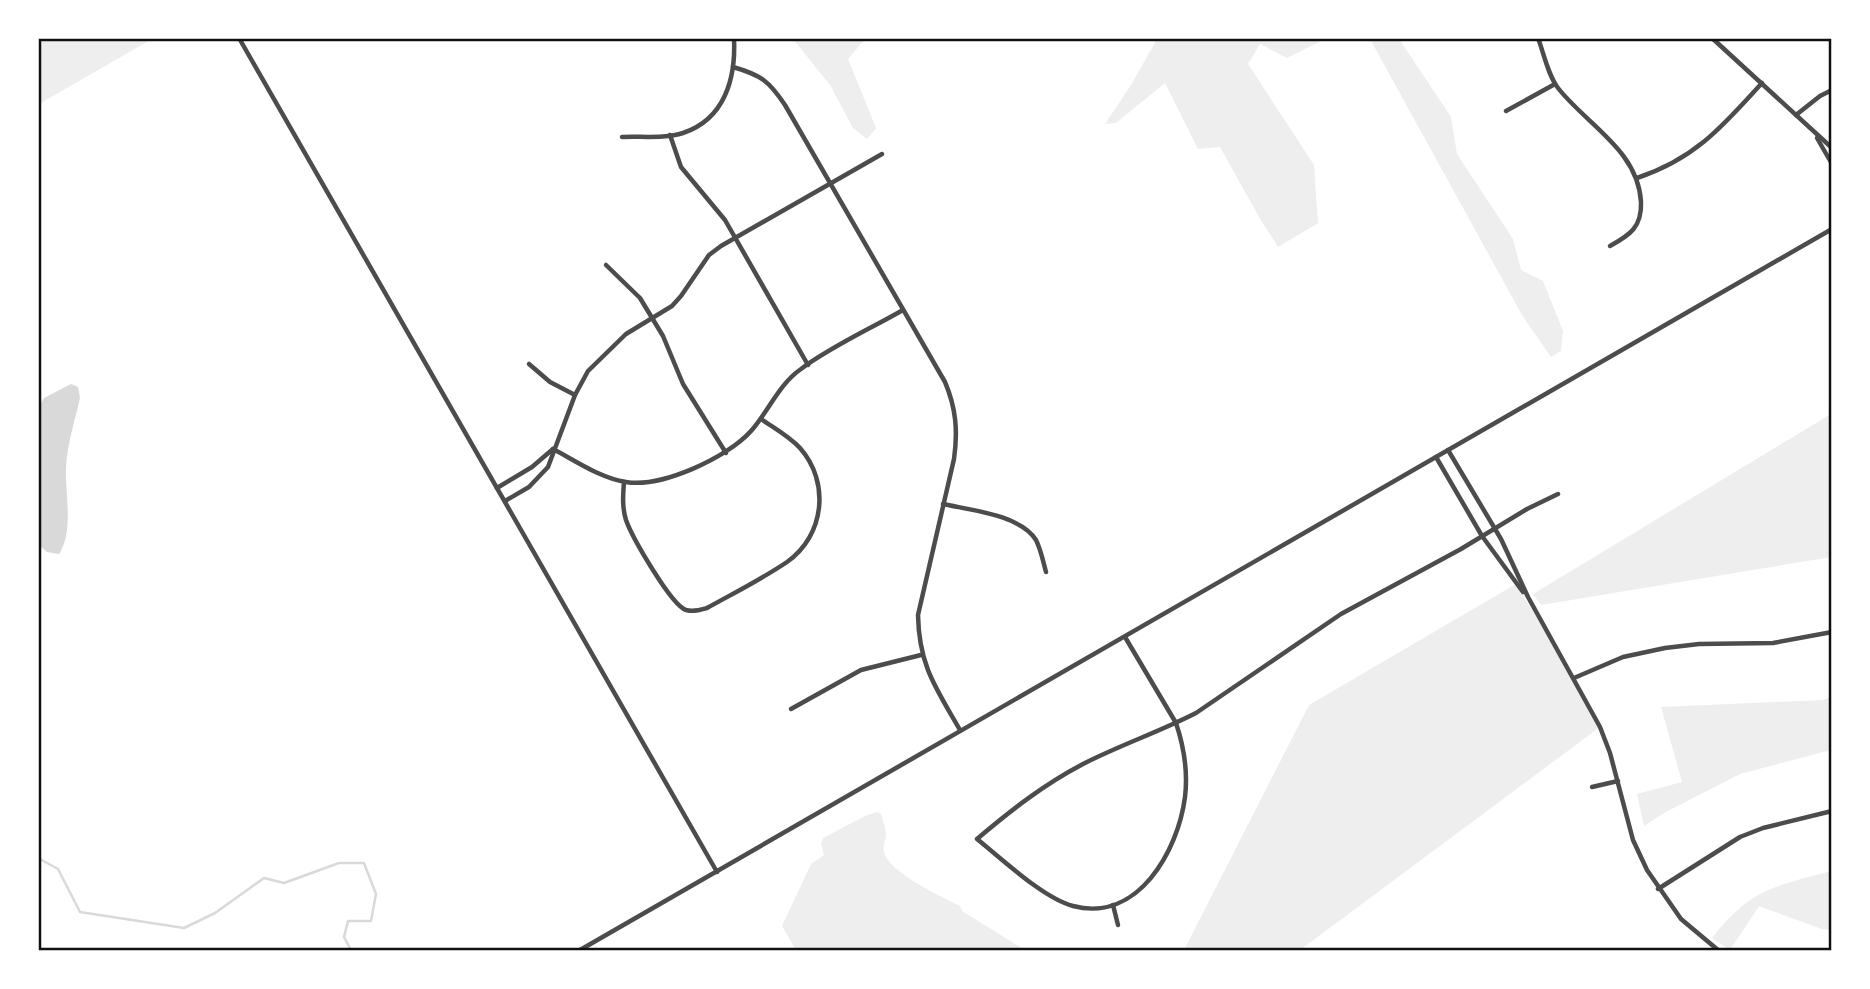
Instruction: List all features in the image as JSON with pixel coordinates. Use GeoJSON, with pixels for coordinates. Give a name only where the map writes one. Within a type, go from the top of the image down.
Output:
{"type":"FeatureCollection","features":[{"type":"Feature","properties":{"kind":"street"},"geometry":{"type":"LineString","coordinates":[[239,38],[717,872]]}},
{"type":"Feature","properties":{"kind":"street"},"geometry":{"type":"LineString","coordinates":[[622,137],[670,135],[682,133],[698,125],[719,106],[727,93],[733,67],[734,38]]}},
{"type":"Feature","properties":{"kind":"street"},"geometry":{"type":"LineString","coordinates":[[1538,38],[1555,83],[1623,154],[1637,178],[1640,220],[1632,233],[1610,246]]}},
{"type":"Feature","properties":{"kind":"street"},"geometry":{"type":"LineString","coordinates":[[1712,38],[1832,148]]}},
{"type":"Feature","properties":{"kind":"street"},"geometry":{"type":"LineString","coordinates":[[1717,43],[1722,38]]}},
{"type":"Feature","properties":{"kind":"street"},"geometry":{"type":"LineString","coordinates":[[733,67],[755,74],[772,86],[831,183],[945,382],[952,400],[957,439],[918,615],[921,655],[930,677],[960,730]]}},
{"type":"Feature","properties":{"kind":"street"},"geometry":{"type":"LineString","coordinates":[[1506,111],[1555,83]]}},
{"type":"Feature","properties":{"kind":"street"},"geometry":{"type":"LineString","coordinates":[[1637,178],[1692,152],[1719,130],[1762,83]]}},
{"type":"Feature","properties":{"kind":"street"},"geometry":{"type":"LineString","coordinates":[[1796,115],[1832,90]]}},
{"type":"Feature","properties":{"kind":"street"},"geometry":{"type":"LineString","coordinates":[[1815,134],[1832,164]]}},
{"type":"Feature","properties":{"kind":"street"},"geometry":{"type":"LineString","coordinates":[[670,135],[686,176],[725,220],[808,365]]}},
{"type":"Feature","properties":{"kind":"street"},"geometry":{"type":"LineString","coordinates":[[505,501],[537,480],[548,467],[575,395],[588,371],[626,334],[653,318],[681,296],[709,255],[735,237],[882,154]]}},
{"type":"Feature","properties":{"kind":"street"},"geometry":{"type":"LineString","coordinates":[[580,950],[1832,229]]}},
{"type":"Feature","properties":{"kind":"street"},"geometry":{"type":"LineString","coordinates":[[606,265],[640,298],[653,318],[683,384],[726,453]]}},
{"type":"Feature","properties":{"kind":"street"},"geometry":{"type":"LineString","coordinates":[[553,449],[597,473],[624,482],[644,482],[685,471],[726,453],[739,443],[761,419],[791,378],[808,365],[903,310]]}},
{"type":"Feature","properties":{"kind":"street"},"geometry":{"type":"LineString","coordinates":[[529,364],[550,382],[575,395]]}},
{"type":"Feature","properties":{"kind":"street"},"geometry":{"type":"LineString","coordinates":[[624,482],[623,505],[626,520],[670,598],[685,610],[708,608],[788,561],[807,541],[818,518],[819,484],[809,460],[792,440],[761,419]]}},
{"type":"Feature","properties":{"kind":"street"},"geometry":{"type":"LineString","coordinates":[[498,488],[532,467],[553,449]]}},
{"type":"Feature","properties":{"kind":"street"},"geometry":{"type":"LineString","coordinates":[[1448,450],[1494,528],[1528,597],[1600,727],[1618,781],[1633,841],[1658,888],[1681,919],[1718,950]]}},
{"type":"Feature","properties":{"kind":"street"},"geometry":{"type":"LineString","coordinates":[[1436,457],[1482,536],[1528,597]]}},
{"type":"Feature","properties":{"kind":"street"},"geometry":{"type":"LineString","coordinates":[[1125,637],[1176,723],[1183,746],[1185,795],[1177,830],[1154,876],[1140,890],[1113,905],[1086,908],[1056,899],[977,839],[1023,801],[1064,775],[1101,755],[1176,723],[1227,694],[1324,625],[1558,494]]}},
{"type":"Feature","properties":{"kind":"street"},"geometry":{"type":"LineString","coordinates":[[943,504],[1001,517],[1023,527],[1034,537],[1046,572]]}},
{"type":"Feature","properties":{"kind":"street"},"geometry":{"type":"LineString","coordinates":[[1574,678],[1623,657],[1665,648],[1699,644],[1773,643],[1832,632]]}},
{"type":"Feature","properties":{"kind":"street"},"geometry":{"type":"LineString","coordinates":[[791,709],[861,670],[921,655]]}},
{"type":"Feature","properties":{"kind":"street"},"geometry":{"type":"LineString","coordinates":[[1592,787],[1618,781]]}},
{"type":"Feature","properties":{"kind":"street"},"geometry":{"type":"LineString","coordinates":[[1658,888],[1740,837],[1763,828],[1832,811]]}},
{"type":"Feature","properties":{"kind":"street"},"geometry":{"type":"LineString","coordinates":[[1113,905],[1118,925]]}},
{"type":"Feature","properties":{"kind":"shaded area"},"geometry":{"type":"Polygon","coordinates":[[[39,38],[152,38],[152,39],[39,104],[39,38]]]}},
{"type":"Feature","properties":{"kind":"shaded area"},"geometry":{"type":"Polygon","coordinates":[[[793,39],[865,39],[848,59],[876,128],[867,139],[853,128],[830,85],[793,39]]]}},
{"type":"Feature","properties":{"kind":"shaded area"},"geometry":{"type":"Polygon","coordinates":[[[1157,39],[1325,39],[1287,58],[1260,44],[1248,64],[1314,165],[1318,223],[1278,247],[1220,147],[1198,149],[1165,83],[1116,123],[1105,124],[1157,39]]]}},
{"type":"Feature","properties":{"kind":"shaded area"},"geometry":{"type":"Polygon","coordinates":[[[1370,39],[1399,39],[1451,117],[1457,154],[1513,239],[1521,270],[1543,281],[1563,331],[1561,351],[1551,357],[1522,315],[1370,39]]]}},
{"type":"Feature","properties":{"kind":"shaded area"},"geometry":{"type":"Polygon","coordinates":[[[71,384],[78,387],[80,398],[67,459],[68,524],[64,545],[59,554],[47,552],[39,545],[39,407],[44,398],[71,384]]]}},
{"type":"Feature","properties":{"kind":"shaded area"},"geometry":{"type":"Polygon","coordinates":[[[1831,414],[1831,557],[1541,605],[1533,594],[1831,414]]]}},
{"type":"Feature","properties":{"kind":"shaded area"},"geometry":{"type":"Polygon","coordinates":[[[1516,584],[1574,678],[1600,727],[1300,950],[1184,950],[1309,705],[1516,584]]]}},
{"type":"Feature","properties":{"kind":"shaded area"},"geometry":{"type":"Polygon","coordinates":[[[1831,697],[1831,750],[1740,774],[1644,826],[1637,794],[1682,782],[1661,707],[1823,700],[1831,697]]]}},
{"type":"Feature","properties":{"kind":"shaded area"},"geometry":{"type":"Polygon","coordinates":[[[877,812],[881,814],[886,830],[884,852],[895,868],[960,906],[962,911],[1025,950],[796,950],[782,926],[811,864],[824,855],[821,843],[823,838],[877,812]]]}},
{"type":"Feature","properties":{"kind":"shaded area"},"geometry":{"type":"Polygon","coordinates":[[[1831,871],[1831,930],[1759,906],[1730,950],[1712,938],[1726,921],[1751,899],[1778,886],[1831,871]]]}},
{"type":"Feature","properties":{"kind":"waterway"},"geometry":{"type":"LineString","coordinates":[[38,858],[58,869],[80,912],[184,928],[215,913],[264,878],[284,883],[339,863],[364,863],[376,894],[371,921],[348,921],[344,937],[351,950]]}}]}
